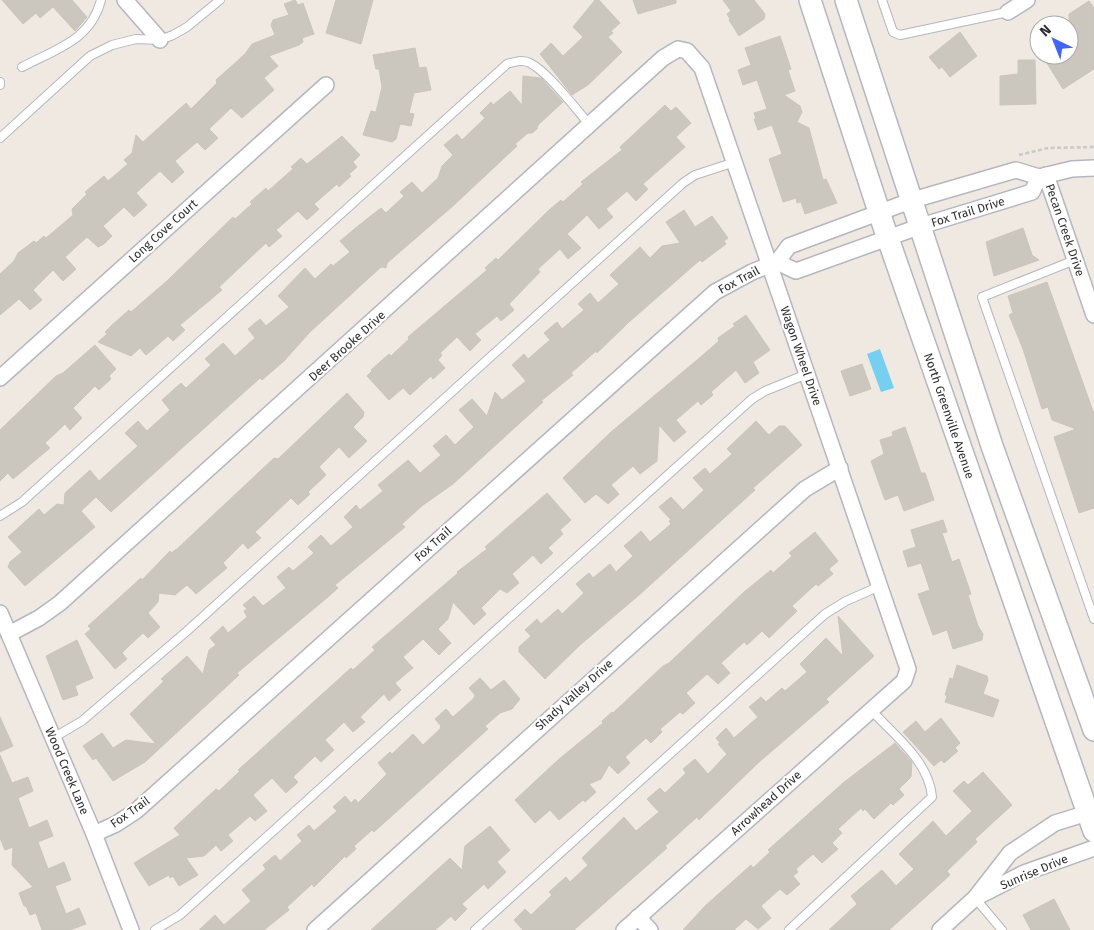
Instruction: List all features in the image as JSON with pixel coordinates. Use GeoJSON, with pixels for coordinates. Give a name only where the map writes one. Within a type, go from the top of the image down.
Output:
{"type":"FeatureCollection","features":[{"type":"Feature","properties":{"kind":"main road","name":"North Greenville Avenue"},"geometry":{"type":"LineString","coordinates":[[810,0],[879,212],[1092,818]]}},
{"type":"Feature","properties":{"kind":"main road"},"geometry":{"type":"LineString","coordinates":[[846,0],[992,446],[1094,730]]}},
{"type":"Feature","properties":{"kind":"street"},"geometry":{"type":"LineString","coordinates":[[125,0],[160,40]]}},
{"type":"Feature","properties":{"kind":"street"},"geometry":{"type":"LineString","coordinates":[[1008,12],[1026,0]]}},
{"type":"Feature","properties":{"kind":"street","name":"Deer Brooke Drive"},"geometry":{"type":"LineString","coordinates":[[9,634],[39,618],[60,603],[663,58],[678,49]]}},
{"type":"Feature","properties":{"kind":"street","name":"Wagon Wheel Drive"},"geometry":{"type":"LineString","coordinates":[[678,49],[687,51],[702,68],[773,263],[807,374],[907,663],[907,675]]}},
{"type":"Feature","properties":{"kind":"street","name":"Long Cove Court"},"geometry":{"type":"LineString","coordinates":[[0,378],[326,85]]}},
{"type":"Feature","properties":{"kind":"street"},"geometry":{"type":"LineString","coordinates":[[879,212],[913,200],[1016,170],[1042,175],[1072,169],[1094,168]]}},
{"type":"Feature","properties":{"kind":"street","name":"Fox Trail Drive"},"geometry":{"type":"LineString","coordinates":[[888,238],[1032,192],[1042,175]]}},
{"type":"Feature","properties":{"kind":"street","name":"Pecan Creek Drive"},"geometry":{"type":"LineString","coordinates":[[1042,175],[1091,297],[1094,314]]}},
{"type":"Feature","properties":{"kind":"street","name":"Fox Trail"},"geometry":{"type":"LineString","coordinates":[[94,834],[116,824],[136,811],[715,292],[773,263],[789,246],[879,212]]}},
{"type":"Feature","properties":{"kind":"street"},"geometry":{"type":"LineString","coordinates":[[773,263],[796,271],[888,238]]}},
{"type":"Feature","properties":{"kind":"street","name":"Shady Valley Drive"},"geometry":{"type":"LineString","coordinates":[[315,930],[805,489],[840,468]]}},
{"type":"Feature","properties":{"kind":"street","name":"Wood Creek Lane"},"geometry":{"type":"LineString","coordinates":[[0,613],[94,834],[131,930]]}},
{"type":"Feature","properties":{"kind":"street","name":"Arrowhead Drive"},"geometry":{"type":"LineString","coordinates":[[624,930],[871,710],[907,675]]}},
{"type":"Feature","properties":{"kind":"street","name":"Sunrise Drive"},"geometry":{"type":"LineString","coordinates":[[940,930],[975,898],[1010,853],[1055,823],[1092,818]]}},
{"type":"Feature","properties":{"kind":"street","name":"Sunrise Drive"},"geometry":{"type":"LineString","coordinates":[[975,898],[1024,873],[1094,848]]}},
{"type":"Feature","properties":{"kind":"street"},"geometry":{"type":"LineString","coordinates":[[638,917],[650,930]]}},
{"type":"Feature","properties":{"kind":"lane"},"geometry":{"type":"LineString","coordinates":[[22,67],[86,31],[96,17],[100,0]]}},
{"type":"Feature","properties":{"kind":"lane"},"geometry":{"type":"LineString","coordinates":[[0,138],[90,56],[120,43],[136,39],[160,40],[187,27],[220,0]]}},
{"type":"Feature","properties":{"kind":"lane"},"geometry":{"type":"LineString","coordinates":[[882,0],[894,32],[900,35],[1008,12]]}},
{"type":"Feature","properties":{"kind":"lane"},"geometry":{"type":"LineString","coordinates":[[0,516],[22,502],[507,64],[520,61],[529,63],[545,75],[590,125]]}},
{"type":"Feature","properties":{"kind":"lane"},"geometry":{"type":"LineString","coordinates":[[53,738],[82,720],[186,631],[683,183],[695,175],[735,162]]}},
{"type":"Feature","properties":{"kind":"lane"},"geometry":{"type":"LineString","coordinates":[[1075,260],[982,297],[1094,619]]}},
{"type":"Feature","properties":{"kind":"lane"},"geometry":{"type":"LineString","coordinates":[[155,930],[180,915],[752,400],[765,392],[807,374]]}},
{"type":"Feature","properties":{"kind":"lane"},"geometry":{"type":"LineString","coordinates":[[475,930],[825,614],[846,601],[880,586]]}},
{"type":"Feature","properties":{"kind":"lane"},"geometry":{"type":"LineString","coordinates":[[789,930],[932,797],[931,785],[923,767],[871,710]]}},
{"type":"Feature","properties":{"kind":"lane"},"geometry":{"type":"LineString","coordinates":[[975,898],[1002,930]]}},
{"type":"Feature","properties":{"kind":"water"},"geometry":{"type":"Polygon","coordinates":[[[880,349],[894,388],[881,392],[867,354],[880,349]]]}},
{"type":"Feature","properties":{"kind":"building"},"geometry":{"type":"Polygon","coordinates":[[[2,0],[72,0],[87,17],[75,31],[53,7],[40,18],[36,13],[23,24],[2,0]]]}},
{"type":"Feature","properties":{"kind":"building"},"geometry":{"type":"Polygon","coordinates":[[[295,0],[298,5],[303,3],[314,34],[302,38],[303,42],[299,45],[269,56],[278,66],[264,78],[274,90],[242,118],[231,108],[209,129],[218,138],[205,150],[197,142],[175,161],[184,172],[172,183],[160,171],[136,193],[147,205],[134,217],[124,207],[103,226],[112,236],[104,244],[98,247],[87,237],[65,257],[76,269],[63,281],[53,270],[33,290],[42,300],[30,310],[19,299],[0,315],[0,274],[14,261],[18,253],[34,241],[36,243],[44,236],[46,238],[73,215],[72,209],[87,194],[85,192],[104,176],[108,181],[128,164],[124,160],[132,153],[136,135],[143,142],[186,103],[191,109],[217,83],[216,80],[245,54],[252,44],[275,35],[271,25],[273,20],[289,15],[284,4],[295,0]]]}},
{"type":"Feature","properties":{"kind":"building"},"geometry":{"type":"Polygon","coordinates":[[[336,0],[373,0],[361,44],[326,33],[336,0]]]}},
{"type":"Feature","properties":{"kind":"building"},"geometry":{"type":"Polygon","coordinates":[[[595,0],[599,0],[620,23],[611,31],[613,33],[608,37],[622,52],[588,85],[572,95],[540,54],[551,43],[563,56],[583,37],[573,27],[595,0]]]}},
{"type":"Feature","properties":{"kind":"building"},"geometry":{"type":"Polygon","coordinates":[[[633,0],[676,0],[676,3],[638,14],[633,0]]]}},
{"type":"Feature","properties":{"kind":"building"},"geometry":{"type":"Polygon","coordinates":[[[723,0],[754,0],[765,14],[764,19],[739,36],[727,14],[731,11],[723,0]]]}},
{"type":"Feature","properties":{"kind":"building"},"geometry":{"type":"Polygon","coordinates":[[[1089,1],[1094,8],[1094,69],[1063,89],[1048,65],[1079,65],[1079,15],[1069,14],[1089,1]]]}},
{"type":"Feature","properties":{"kind":"building"},"geometry":{"type":"Polygon","coordinates":[[[960,32],[977,56],[950,77],[942,67],[939,69],[929,57],[960,32]]]}},
{"type":"Feature","properties":{"kind":"building"},"geometry":{"type":"Polygon","coordinates":[[[780,36],[791,69],[788,70],[795,91],[784,95],[800,106],[802,112],[797,122],[809,128],[823,180],[826,179],[837,203],[805,214],[801,202],[797,203],[796,198],[783,202],[769,159],[782,154],[772,125],[758,130],[754,119],[756,119],[754,113],[767,109],[757,80],[743,85],[738,70],[751,65],[745,48],[780,36]]]}},
{"type":"Feature","properties":{"kind":"building"},"geometry":{"type":"Polygon","coordinates":[[[415,48],[419,68],[426,67],[431,90],[414,93],[409,113],[414,114],[411,126],[400,124],[396,139],[392,142],[363,135],[371,111],[376,112],[382,87],[379,69],[376,69],[373,55],[415,48]]]}},
{"type":"Feature","properties":{"kind":"building"},"geometry":{"type":"Polygon","coordinates":[[[1018,60],[1029,60],[1029,65],[1035,65],[1036,104],[1000,105],[1000,76],[1018,74],[1018,60]]]}},
{"type":"Feature","properties":{"kind":"building"},"geometry":{"type":"Polygon","coordinates":[[[523,76],[541,78],[563,102],[538,125],[537,129],[532,133],[528,133],[515,144],[517,146],[453,206],[387,263],[386,268],[381,267],[310,332],[284,361],[262,380],[260,378],[111,512],[96,497],[81,511],[95,527],[25,586],[8,567],[10,562],[22,552],[8,537],[39,509],[44,515],[57,504],[64,505],[65,493],[90,470],[99,481],[138,446],[125,433],[138,421],[147,431],[170,410],[162,400],[181,383],[186,388],[211,365],[205,359],[223,343],[235,356],[255,338],[248,329],[260,319],[266,326],[289,307],[278,296],[305,268],[315,279],[331,264],[333,266],[350,252],[340,241],[381,208],[386,213],[404,196],[400,192],[412,182],[422,193],[438,178],[442,166],[453,155],[444,145],[457,134],[462,140],[485,118],[480,113],[491,102],[493,105],[510,91],[522,105],[523,76]]]}},
{"type":"Feature","properties":{"kind":"building"},"geometry":{"type":"Polygon","coordinates":[[[665,105],[671,111],[676,107],[691,123],[676,137],[685,147],[643,184],[648,189],[636,201],[627,191],[606,209],[613,217],[599,229],[587,215],[567,234],[581,248],[568,259],[560,249],[538,269],[540,272],[509,304],[514,310],[501,321],[497,316],[475,334],[481,340],[470,351],[457,337],[440,353],[442,355],[438,360],[445,368],[433,379],[431,376],[410,395],[403,388],[389,400],[367,376],[371,370],[389,354],[391,356],[409,339],[408,337],[487,270],[485,268],[496,258],[498,260],[549,210],[561,200],[563,202],[583,184],[581,182],[622,150],[620,147],[665,105]]]}},
{"type":"Feature","properties":{"kind":"building"},"geometry":{"type":"Polygon","coordinates":[[[342,136],[360,155],[353,162],[357,167],[349,174],[351,176],[339,187],[337,184],[314,204],[319,209],[307,220],[298,211],[276,230],[282,236],[269,247],[266,243],[219,287],[222,290],[180,325],[185,330],[173,341],[168,336],[146,355],[140,348],[131,356],[98,342],[107,334],[105,332],[112,325],[129,310],[131,312],[168,280],[233,217],[235,219],[266,188],[268,191],[293,169],[291,167],[301,158],[307,164],[342,136]]]}},
{"type":"Feature","properties":{"kind":"building"},"geometry":{"type":"Polygon","coordinates":[[[684,210],[695,227],[712,216],[728,238],[724,241],[726,244],[702,262],[700,260],[629,322],[597,353],[596,351],[571,373],[573,375],[541,401],[543,402],[453,484],[423,505],[402,524],[405,527],[335,585],[338,588],[328,597],[237,673],[239,675],[145,762],[113,781],[96,758],[93,760],[83,746],[102,733],[113,748],[126,740],[156,744],[130,714],[164,681],[161,679],[187,656],[203,674],[209,650],[216,645],[210,638],[223,626],[228,633],[247,617],[244,611],[247,609],[243,605],[254,596],[263,606],[286,588],[277,577],[289,567],[293,571],[314,553],[308,547],[321,535],[331,546],[353,527],[344,517],[356,505],[360,510],[383,491],[378,485],[408,460],[420,473],[441,455],[433,446],[446,435],[455,445],[474,427],[459,410],[472,399],[487,416],[495,392],[502,400],[526,381],[512,365],[524,354],[528,359],[550,340],[544,333],[557,322],[562,329],[584,310],[578,304],[590,293],[598,303],[619,284],[610,275],[640,247],[650,258],[662,246],[680,243],[666,222],[684,210]]]}},
{"type":"Feature","properties":{"kind":"building"},"geometry":{"type":"Polygon","coordinates":[[[1023,228],[1032,255],[1039,260],[994,276],[986,242],[1023,228]]]}},
{"type":"Feature","properties":{"kind":"building"},"geometry":{"type":"Polygon","coordinates":[[[1047,282],[1094,414],[1094,508],[1079,513],[1054,437],[1076,429],[1052,420],[1048,407],[1042,409],[1023,349],[1009,315],[1013,313],[1008,296],[1047,282]]]}},
{"type":"Feature","properties":{"kind":"building"},"geometry":{"type":"Polygon","coordinates":[[[746,315],[770,350],[753,362],[759,373],[745,383],[736,370],[711,392],[713,395],[701,405],[698,401],[676,420],[686,432],[674,442],[659,425],[657,461],[640,474],[633,466],[611,485],[619,494],[608,504],[596,494],[585,503],[563,478],[611,432],[719,341],[718,338],[735,326],[733,324],[746,315]]]}},
{"type":"Feature","properties":{"kind":"building"},"geometry":{"type":"Polygon","coordinates":[[[95,345],[116,369],[109,376],[111,379],[99,390],[95,386],[73,408],[82,418],[70,430],[65,424],[45,443],[50,448],[13,479],[8,473],[0,481],[0,430],[56,376],[63,373],[95,345]]]}},
{"type":"Feature","properties":{"kind":"building"},"geometry":{"type":"Polygon","coordinates":[[[862,364],[871,389],[850,396],[841,371],[862,364]]]}},
{"type":"Feature","properties":{"kind":"building"},"geometry":{"type":"Polygon","coordinates":[[[347,393],[364,412],[363,417],[353,427],[367,441],[349,458],[339,447],[319,467],[326,475],[308,492],[310,494],[298,505],[291,498],[255,532],[261,538],[248,549],[243,543],[223,563],[227,568],[196,594],[187,585],[175,595],[159,593],[158,602],[148,613],[160,627],[148,638],[143,633],[131,644],[122,653],[127,659],[115,669],[85,634],[91,629],[88,626],[141,578],[142,580],[170,551],[171,553],[177,549],[274,458],[278,459],[347,393]]]}},
{"type":"Feature","properties":{"kind":"building"},"geometry":{"type":"Polygon","coordinates":[[[756,421],[769,435],[779,426],[785,426],[802,445],[753,488],[755,490],[638,596],[580,645],[545,679],[519,652],[519,647],[531,636],[525,630],[537,619],[541,624],[558,609],[562,614],[584,593],[576,584],[589,573],[593,578],[610,564],[616,572],[633,556],[624,546],[641,531],[650,542],[671,524],[669,521],[671,520],[659,507],[671,497],[683,510],[704,490],[693,478],[705,468],[710,474],[732,454],[727,449],[756,421]]]}},
{"type":"Feature","properties":{"kind":"building"},"geometry":{"type":"Polygon","coordinates":[[[905,427],[921,473],[925,473],[934,500],[904,511],[898,495],[885,500],[871,461],[884,454],[880,440],[893,436],[892,432],[905,427]]]}},
{"type":"Feature","properties":{"kind":"building"},"geometry":{"type":"Polygon","coordinates":[[[547,493],[571,520],[560,530],[563,534],[548,548],[553,553],[541,564],[533,555],[512,574],[519,583],[507,593],[500,589],[481,608],[486,614],[474,625],[453,602],[448,619],[438,629],[451,643],[439,655],[423,639],[403,657],[413,668],[395,683],[401,690],[389,701],[384,694],[360,717],[365,722],[353,732],[344,722],[325,740],[334,750],[321,762],[315,756],[293,777],[298,782],[286,793],[272,778],[253,795],[267,811],[255,821],[250,816],[228,835],[233,841],[221,851],[216,845],[204,856],[186,858],[198,875],[179,886],[173,876],[170,878],[169,875],[149,886],[134,863],[180,835],[174,828],[216,789],[219,791],[240,771],[238,770],[351,668],[353,670],[375,650],[372,647],[457,572],[487,549],[485,547],[547,493]]]}},
{"type":"Feature","properties":{"kind":"building"},"geometry":{"type":"Polygon","coordinates":[[[943,520],[947,532],[942,533],[952,562],[959,559],[971,594],[968,595],[978,626],[983,634],[982,640],[953,649],[947,630],[933,635],[918,594],[930,590],[921,563],[908,567],[903,551],[916,547],[911,530],[943,520]]]}},
{"type":"Feature","properties":{"kind":"building"},"geometry":{"type":"Polygon","coordinates":[[[815,532],[838,561],[829,569],[833,574],[818,586],[816,584],[792,606],[797,611],[769,638],[762,631],[747,645],[744,642],[721,663],[730,673],[718,684],[707,674],[686,693],[695,703],[683,714],[680,712],[660,729],[662,732],[651,743],[646,738],[625,757],[630,763],[618,774],[609,765],[601,779],[589,784],[596,792],[585,802],[583,800],[559,820],[550,810],[535,823],[515,800],[558,760],[603,723],[602,721],[663,666],[669,663],[744,592],[771,570],[773,573],[792,556],[789,553],[815,532]]]}},
{"type":"Feature","properties":{"kind":"building"},"geometry":{"type":"Polygon","coordinates":[[[838,616],[874,656],[826,699],[829,702],[758,763],[699,820],[697,817],[665,846],[667,848],[574,930],[523,930],[514,920],[525,909],[531,915],[552,895],[549,892],[566,877],[570,882],[588,865],[582,858],[624,817],[636,831],[659,812],[647,799],[660,788],[665,793],[686,773],[683,769],[695,759],[708,774],[727,754],[718,744],[720,743],[716,738],[726,728],[734,738],[758,717],[749,707],[761,697],[766,702],[782,688],[785,691],[807,672],[800,664],[826,638],[843,656],[838,616]]]}},
{"type":"Feature","properties":{"kind":"building"},"geometry":{"type":"Polygon","coordinates":[[[77,640],[93,678],[75,686],[78,695],[63,700],[46,656],[77,640]]]}},
{"type":"Feature","properties":{"kind":"building"},"geometry":{"type":"Polygon","coordinates":[[[957,665],[987,676],[988,680],[983,694],[999,700],[993,717],[945,702],[950,678],[953,679],[957,665]]]}},
{"type":"Feature","properties":{"kind":"building"},"geometry":{"type":"Polygon","coordinates":[[[480,678],[491,690],[504,680],[520,699],[512,709],[500,713],[485,726],[488,729],[374,832],[372,830],[354,846],[356,849],[346,858],[345,856],[314,887],[312,884],[287,907],[289,910],[264,930],[199,930],[215,915],[224,925],[251,901],[242,890],[266,869],[263,865],[275,855],[280,861],[302,841],[297,835],[309,825],[314,831],[337,811],[333,807],[345,796],[351,803],[355,799],[358,803],[387,774],[378,763],[390,752],[392,754],[413,734],[423,745],[440,729],[441,726],[435,719],[446,709],[453,717],[474,698],[475,695],[469,688],[480,678]]]}},
{"type":"Feature","properties":{"kind":"building"},"geometry":{"type":"Polygon","coordinates":[[[0,717],[13,746],[0,752],[0,717]]]}},
{"type":"Feature","properties":{"kind":"building"},"geometry":{"type":"Polygon","coordinates":[[[941,718],[960,743],[955,748],[958,751],[944,763],[941,760],[934,766],[903,732],[916,721],[925,732],[941,718]]]}},
{"type":"Feature","properties":{"kind":"building"},"geometry":{"type":"Polygon","coordinates":[[[895,743],[912,762],[911,777],[899,789],[904,795],[893,805],[891,803],[874,819],[865,809],[863,811],[861,808],[838,829],[842,833],[832,843],[838,849],[822,863],[813,854],[796,869],[798,872],[793,876],[800,884],[787,895],[780,889],[761,906],[771,918],[758,929],[746,919],[734,930],[683,930],[705,906],[751,865],[753,868],[770,852],[768,850],[843,783],[895,743]]]}},
{"type":"Feature","properties":{"kind":"building"},"geometry":{"type":"Polygon","coordinates":[[[0,755],[12,783],[28,777],[33,791],[18,798],[29,828],[47,820],[53,836],[38,842],[48,869],[64,862],[71,880],[55,886],[66,914],[79,908],[86,924],[70,930],[42,930],[36,913],[30,915],[26,906],[24,906],[19,893],[33,887],[12,865],[13,847],[5,850],[0,838],[0,755]]]}},
{"type":"Feature","properties":{"kind":"building"},"geometry":{"type":"Polygon","coordinates":[[[983,772],[1012,805],[975,839],[977,842],[947,871],[950,875],[889,930],[829,930],[857,904],[851,896],[882,870],[896,886],[914,869],[899,854],[933,821],[946,836],[972,811],[953,791],[964,781],[968,785],[983,772]]]}},
{"type":"Feature","properties":{"kind":"building"},"geometry":{"type":"Polygon","coordinates":[[[490,826],[510,850],[497,862],[506,872],[488,889],[484,884],[462,904],[467,909],[455,921],[451,916],[435,930],[371,930],[450,858],[462,870],[465,846],[490,826]]]}},
{"type":"Feature","properties":{"kind":"building"},"geometry":{"type":"Polygon","coordinates":[[[1054,899],[1070,930],[1031,930],[1023,915],[1054,899]]]}}]}
